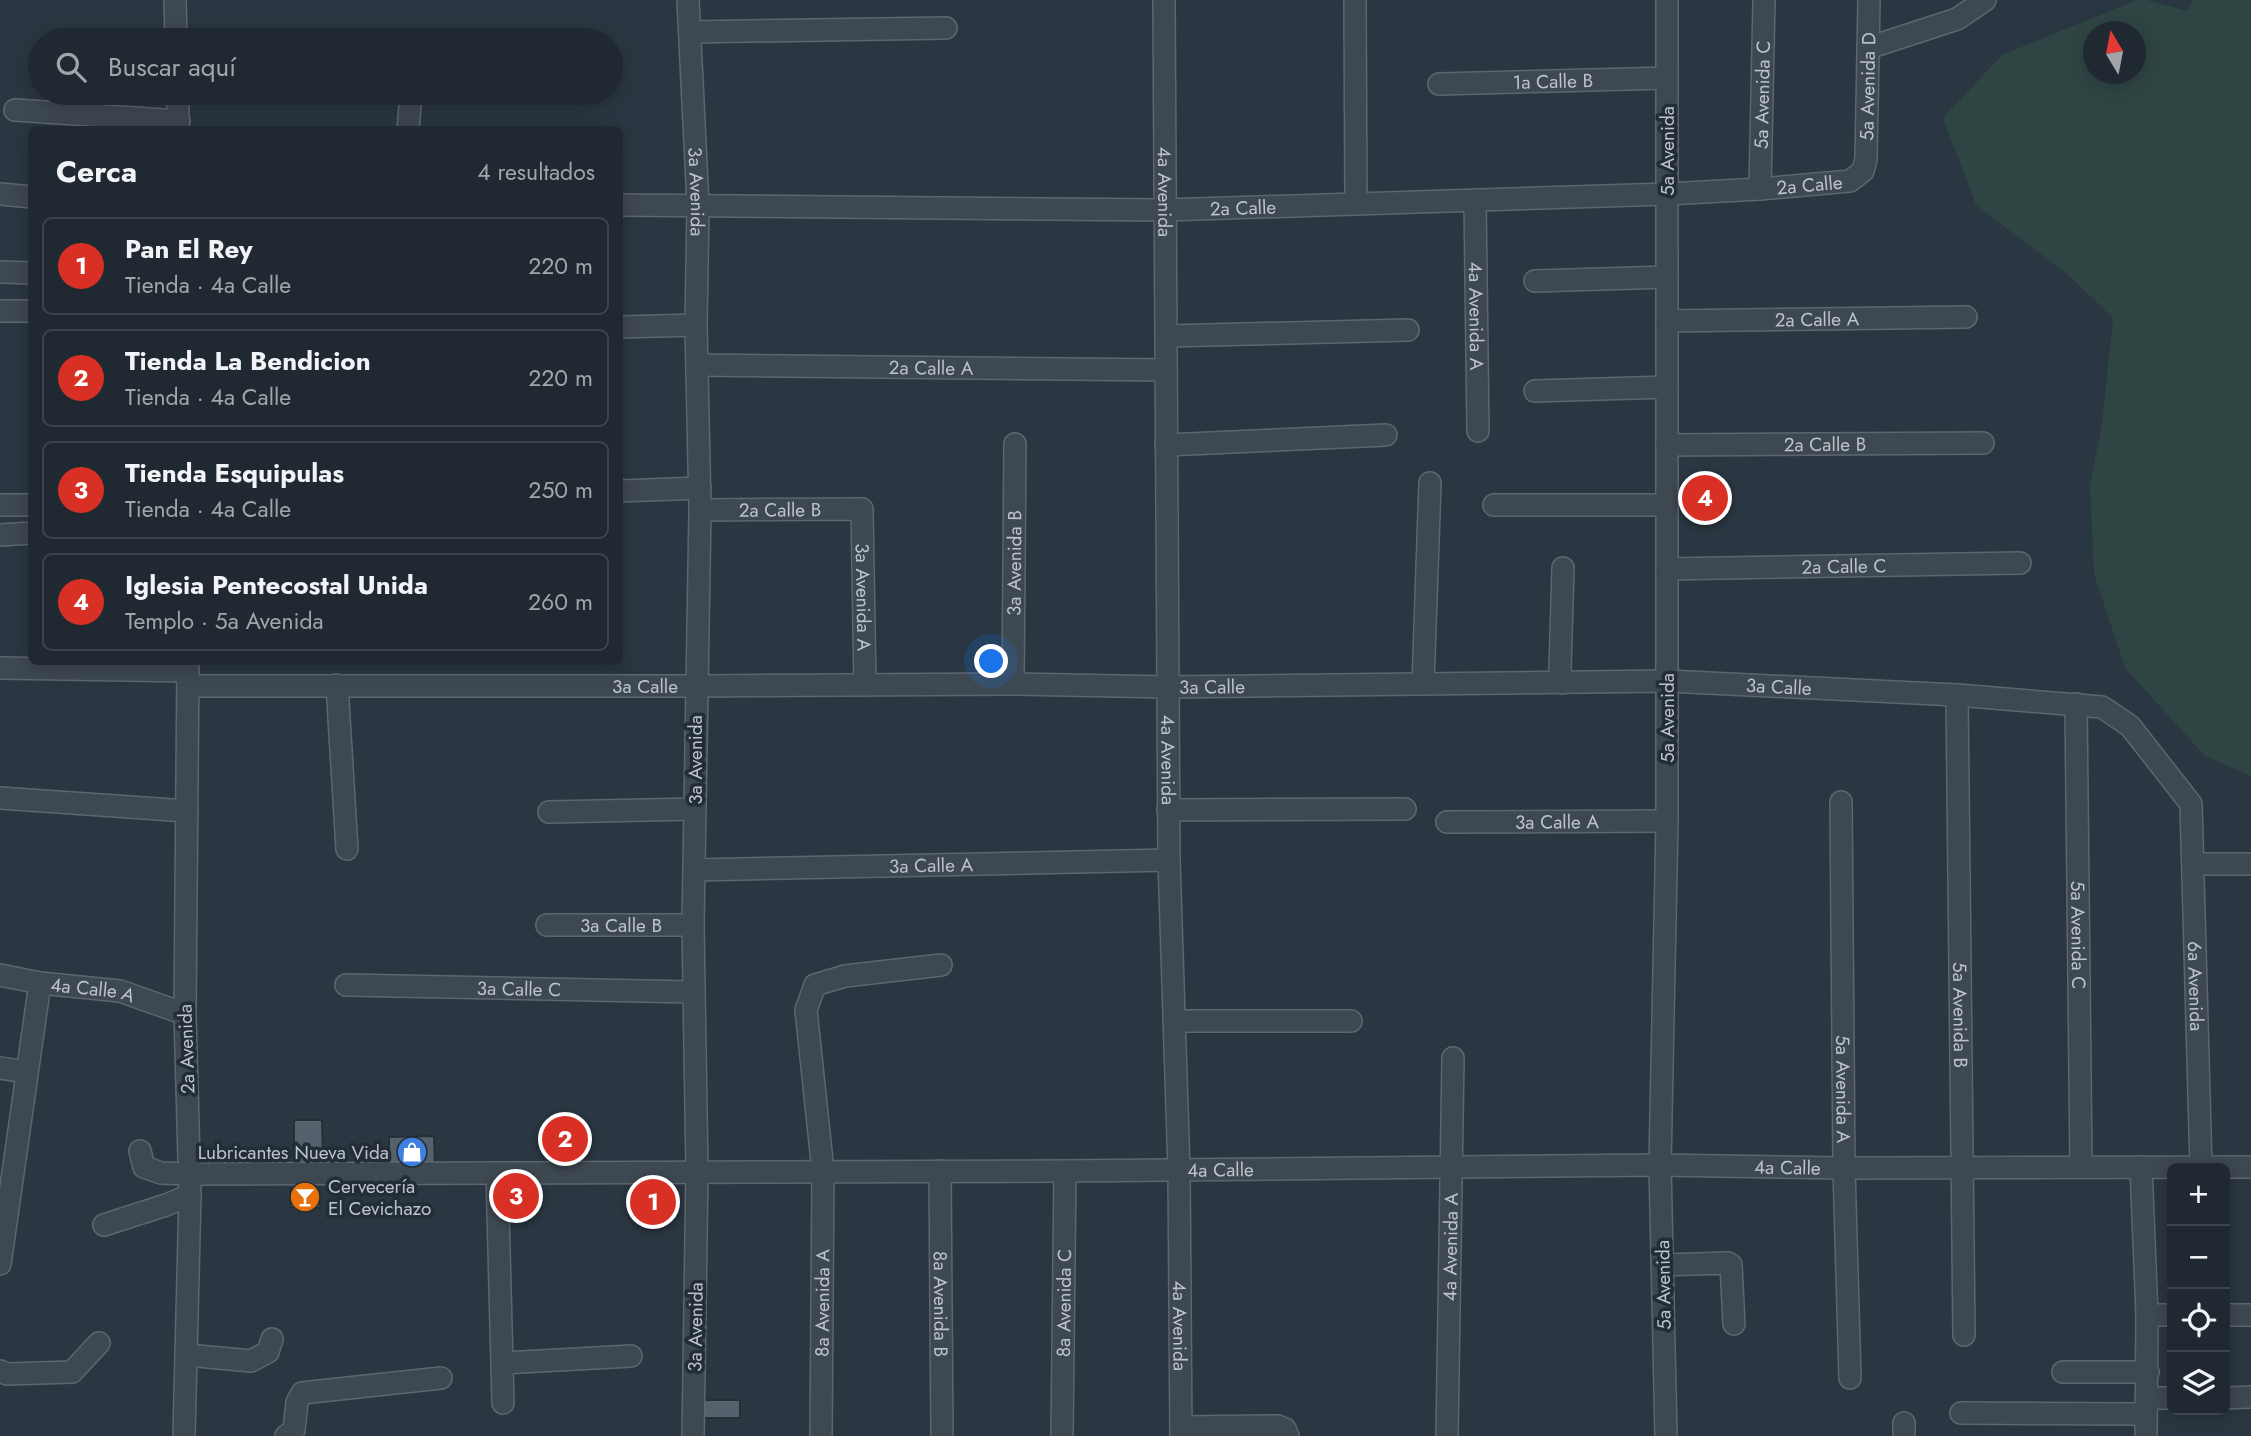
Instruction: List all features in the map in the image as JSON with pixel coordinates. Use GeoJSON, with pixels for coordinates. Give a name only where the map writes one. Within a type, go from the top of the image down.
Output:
{"type":"FeatureCollection","features":[{"type":"Feature","properties":{"kind":"street"},"geometry":{"type":"LineString","coordinates":[[175,0],[176,28]]}},
{"type":"Feature","properties":{"kind":"street","name":"3a Avenida"},"geometry":{"type":"LineString","coordinates":[[688,0],[698,205],[696,325],[701,510],[693,925],[697,1172],[693,1436]]}},
{"type":"Feature","properties":{"kind":"street","name":"4a Avenida"},"geometry":{"type":"LineString","coordinates":[[1164,0],[1168,860],[1179,1170],[1181,1431]]}},
{"type":"Feature","properties":{"kind":"street"},"geometry":{"type":"LineString","coordinates":[[1355,0],[1356,204]]}},
{"type":"Feature","properties":{"kind":"street","name":"5a Avenida"},"geometry":{"type":"LineString","coordinates":[[1666,1436],[1660,1166],[1667,821],[1667,0]]}},
{"type":"Feature","properties":{"kind":"street","name":"5a Avenida C"},"geometry":{"type":"LineString","coordinates":[[1760,189],[1764,0]]}},
{"type":"Feature","properties":{"kind":"street","name":"5a Avenida D"},"geometry":{"type":"LineString","coordinates":[[1863,172],[1866,159],[1869,0]]}},
{"type":"Feature","properties":{"kind":"street"},"geometry":{"type":"LineString","coordinates":[[1868,48],[1957,9],[1985,0]]}},
{"type":"Feature","properties":{"kind":"street"},"geometry":{"type":"LineString","coordinates":[[690,32],[946,27]]}},
{"type":"Feature","properties":{"kind":"street","name":"1a Calle B"},"geometry":{"type":"LineString","coordinates":[[1439,84],[1667,78]]}},
{"type":"Feature","properties":{"kind":"street"},"geometry":{"type":"LineString","coordinates":[[15,110],[178,125],[178,105]]}},
{"type":"Feature","properties":{"kind":"street"},"geometry":{"type":"LineString","coordinates":[[408,126],[410,105]]}},
{"type":"Feature","properties":{"kind":"street","name":"2a Calle"},"geometry":{"type":"LineString","coordinates":[[623,205],[1165,210],[1760,189],[1850,181],[1863,172]]}},
{"type":"Feature","properties":{"kind":"street"},"geometry":{"type":"LineString","coordinates":[[0,194],[28,197]]}},
{"type":"Feature","properties":{"kind":"street","name":"4a Avenida A"},"geometry":{"type":"LineString","coordinates":[[1475,200],[1478,431]]}},
{"type":"Feature","properties":{"kind":"street"},"geometry":{"type":"LineString","coordinates":[[2,272],[28,273]]}},
{"type":"Feature","properties":{"kind":"street"},"geometry":{"type":"LineString","coordinates":[[1535,281],[1667,276]]}},
{"type":"Feature","properties":{"kind":"street"},"geometry":{"type":"LineString","coordinates":[[0,311],[28,311]]}},
{"type":"Feature","properties":{"kind":"street","name":"2a Calle A"},"geometry":{"type":"LineString","coordinates":[[1667,321],[1966,317]]}},
{"type":"Feature","properties":{"kind":"street"},"geometry":{"type":"LineString","coordinates":[[623,327],[696,325]]}},
{"type":"Feature","properties":{"kind":"street"},"geometry":{"type":"LineString","coordinates":[[1166,337],[1408,330]]}},
{"type":"Feature","properties":{"kind":"street","name":"2a Calle A"},"geometry":{"type":"LineString","coordinates":[[697,366],[1166,370]]}},
{"type":"Feature","properties":{"kind":"street"},"geometry":{"type":"LineString","coordinates":[[1535,391],[1667,387]]}},
{"type":"Feature","properties":{"kind":"street"},"geometry":{"type":"LineString","coordinates":[[1166,445],[1386,435]]}},
{"type":"Feature","properties":{"kind":"street","name":"2a Calle B"},"geometry":{"type":"LineString","coordinates":[[1667,445],[1983,443]]}},
{"type":"Feature","properties":{"kind":"street","name":"3a Avenida B"},"geometry":{"type":"LineString","coordinates":[[1013,684],[1015,444]]}},
{"type":"Feature","properties":{"kind":"street"},"geometry":{"type":"LineString","coordinates":[[1423,684],[1430,483]]}},
{"type":"Feature","properties":{"kind":"street"},"geometry":{"type":"LineString","coordinates":[[623,491],[700,488]]}},
{"type":"Feature","properties":{"kind":"street"},"geometry":{"type":"LineString","coordinates":[[0,505],[28,505]]}},
{"type":"Feature","properties":{"kind":"street"},"geometry":{"type":"LineString","coordinates":[[1494,505],[1667,505]]}},
{"type":"Feature","properties":{"kind":"street","name":"2a Calle B"},"geometry":{"type":"LineString","coordinates":[[701,510],[862,509]]}},
{"type":"Feature","properties":{"kind":"street","name":"3a Avenida A"},"geometry":{"type":"LineString","coordinates":[[862,509],[865,685]]}},
{"type":"Feature","properties":{"kind":"street"},"geometry":{"type":"LineString","coordinates":[[0,535],[28,533]]}},
{"type":"Feature","properties":{"kind":"street","name":"2a Calle C"},"geometry":{"type":"LineString","coordinates":[[1667,569],[2020,563]]}},
{"type":"Feature","properties":{"kind":"street"},"geometry":{"type":"LineString","coordinates":[[1563,568],[1560,670],[1563,683]]}},
{"type":"Feature","properties":{"kind":"street","name":"3a Calle"},"geometry":{"type":"LineString","coordinates":[[0,668],[188,673],[337,685],[1013,684],[1168,687],[1667,681],[1956,695],[2102,707],[2130,726],[2191,804]]}},
{"type":"Feature","properties":{"kind":"street","name":"2a Avenida"},"geometry":{"type":"LineString","coordinates":[[184,1436],[191,1195],[185,1014],[188,673]]}},
{"type":"Feature","properties":{"kind":"street"},"geometry":{"type":"LineString","coordinates":[[337,685],[347,849]]}},
{"type":"Feature","properties":{"kind":"street","name":"5a Avenida B"},"geometry":{"type":"LineString","coordinates":[[1956,695],[1964,1335]]}},
{"type":"Feature","properties":{"kind":"street","name":"5a Avenida C"},"geometry":{"type":"LineString","coordinates":[[2076,704],[2081,1167]]}},
{"type":"Feature","properties":{"kind":"street"},"geometry":{"type":"LineString","coordinates":[[0,798],[187,811]]}},
{"type":"Feature","properties":{"kind":"street","name":"5a Avenida A"},"geometry":{"type":"LineString","coordinates":[[1841,802],[1844,1168],[1850,1378]]}},
{"type":"Feature","properties":{"kind":"street","name":"6a Avenida"},"geometry":{"type":"LineString","coordinates":[[2191,804],[2201,1163]]}},
{"type":"Feature","properties":{"kind":"street"},"geometry":{"type":"LineString","coordinates":[[1168,810],[1405,808]]}},
{"type":"Feature","properties":{"kind":"street"},"geometry":{"type":"LineString","coordinates":[[550,812],[695,810]]}},
{"type":"Feature","properties":{"kind":"street","name":"3a Calle A"},"geometry":{"type":"LineString","coordinates":[[1447,822],[1667,821]]}},
{"type":"Feature","properties":{"kind":"street","name":"3a Calle A"},"geometry":{"type":"LineString","coordinates":[[695,870],[1168,860]]}},
{"type":"Feature","properties":{"kind":"street"},"geometry":{"type":"LineString","coordinates":[[2193,864],[2251,863]]}},
{"type":"Feature","properties":{"kind":"street","name":"3a Calle B"},"geometry":{"type":"LineString","coordinates":[[547,925],[693,925]]}},
{"type":"Feature","properties":{"kind":"street","name":"8a Avenida A"},"geometry":{"type":"LineString","coordinates":[[821,1436],[823,1171],[806,1010],[815,985],[845,976],[941,965]]}},
{"type":"Feature","properties":{"kind":"street","name":"4a Calle A"},"geometry":{"type":"LineString","coordinates":[[0,975],[40,983],[120,991],[185,1014]]}},
{"type":"Feature","properties":{"kind":"street"},"geometry":{"type":"LineString","coordinates":[[0,1264],[8,1148],[27,1072],[40,983]]}},
{"type":"Feature","properties":{"kind":"street","name":"3a Calle C"},"geometry":{"type":"LineString","coordinates":[[346,985],[693,992]]}},
{"type":"Feature","properties":{"kind":"street"},"geometry":{"type":"LineString","coordinates":[[1174,1021],[1351,1021]]}},
{"type":"Feature","properties":{"kind":"street","name":"4a Avenida A"},"geometry":{"type":"LineString","coordinates":[[1447,1436],[1453,1058]]}},
{"type":"Feature","properties":{"kind":"street"},"geometry":{"type":"LineString","coordinates":[[0,1068],[27,1072]]}},
{"type":"Feature","properties":{"kind":"street","name":"4a Calle"},"geometry":{"type":"LineString","coordinates":[[140,1151],[144,1167],[160,1173],[190,1174],[1660,1166],[2167,1167]]}},
{"type":"Feature","properties":{"kind":"street"},"geometry":{"type":"LineString","coordinates":[[2141,1167],[2147,1315],[2146,1436]]}},
{"type":"Feature","properties":{"kind":"street","name":"4a Calle"},"geometry":{"type":"LineString","coordinates":[[2230,1167],[2251,1167]]}},
{"type":"Feature","properties":{"kind":"street","name":"8a Avenida B"},"geometry":{"type":"LineString","coordinates":[[940,1171],[942,1436]]}},
{"type":"Feature","properties":{"kind":"street","name":"8a Avenida C"},"geometry":{"type":"LineString","coordinates":[[1062,1436],[1065,1171]]}},
{"type":"Feature","properties":{"kind":"street"},"geometry":{"type":"LineString","coordinates":[[497,1173],[503,1403]]}},
{"type":"Feature","properties":{"kind":"street"},"geometry":{"type":"LineString","coordinates":[[104,1225],[191,1195]]}},
{"type":"Feature","properties":{"kind":"street"},"geometry":{"type":"LineString","coordinates":[[1662,1265],[1731,1265],[1734,1324]]}},
{"type":"Feature","properties":{"kind":"street"},"geometry":{"type":"LineString","coordinates":[[2147,1315],[2167,1315]]}},
{"type":"Feature","properties":{"kind":"street"},"geometry":{"type":"LineString","coordinates":[[2230,1315],[2251,1315]]}},
{"type":"Feature","properties":{"kind":"street"},"geometry":{"type":"LineString","coordinates":[[187,1355],[251,1361],[268,1352],[272,1339]]}},
{"type":"Feature","properties":{"kind":"street"},"geometry":{"type":"LineString","coordinates":[[0,1371],[7,1374],[72,1372],[99,1343]]}},
{"type":"Feature","properties":{"kind":"street"},"geometry":{"type":"LineString","coordinates":[[502,1363],[631,1356]]}},
{"type":"Feature","properties":{"kind":"street"},"geometry":{"type":"LineString","coordinates":[[2063,1372],[2148,1372]]}},
{"type":"Feature","properties":{"kind":"street"},"geometry":{"type":"LineString","coordinates":[[286,1436],[294,1430],[297,1402],[303,1393],[441,1378]]}},
{"type":"Feature","properties":{"kind":"street"},"geometry":{"type":"LineString","coordinates":[[2230,1398],[2251,1397]]}},
{"type":"Feature","properties":{"kind":"street"},"geometry":{"type":"LineString","coordinates":[[1961,1413],[2147,1406],[2167,1400]]}},
{"type":"Feature","properties":{"kind":"street"},"geometry":{"type":"LineString","coordinates":[[1181,1431],[1278,1426],[1285,1429],[1288,1436]]}},
{"type":"Feature","properties":{"kind":"green space"},"geometry":{"type":"Polygon","coordinates":[[[2137,0],[2147,0],[2187,11],[2193,0],[2251,0],[2251,776],[2205,756],[2125,668],[2094,574],[2090,485],[2102,424],[2113,318],[2067,274],[1976,205],[1943,118],[2002,55],[2083,22],[2083,84],[2146,84],[2146,21],[2085,21],[2137,0]]]}},
{"type":"Feature","properties":{"kind":"building"},"geometry":{"type":"Polygon","coordinates":[[[580,1117],[581,1160],[551,1161],[549,1118],[580,1117]]]}},
{"type":"Feature","properties":{"kind":"building"},"geometry":{"type":"Polygon","coordinates":[[[294,1120],[322,1120],[323,1164],[294,1165],[294,1120]]]}},
{"type":"Feature","properties":{"kind":"building","name":"Lubricantes Nueva Vida"},"geometry":{"type":"Polygon","coordinates":[[[434,1136],[435,1167],[389,1169],[389,1137],[434,1136]]]}},
{"type":"Feature","properties":{"kind":"building"},"geometry":{"type":"Polygon","coordinates":[[[504,1181],[529,1181],[528,1211],[504,1211],[504,1181]]]}},
{"type":"Feature","properties":{"kind":"building"},"geometry":{"type":"Polygon","coordinates":[[[641,1183],[658,1183],[665,1188],[665,1215],[641,1215],[641,1183]]]}},
{"type":"Feature","properties":{"kind":"building","name":"Cervecería El Cevichazo"},"geometry":{"type":"Polygon","coordinates":[[[291,1187],[320,1188],[320,1208],[290,1207],[291,1187]]]}},
{"type":"Feature","properties":{"kind":"building"},"geometry":{"type":"Polygon","coordinates":[[[701,1400],[740,1400],[740,1418],[701,1418],[701,1400]]]}},
{"type":"Feature","properties":{"kind":"place","name":"Iglesia Pentecostal Unida"},"geometry":{"type":"Point","coordinates":[1705,498]}},
{"type":"Feature","properties":{"kind":"place","name":"Tienda La Bendicion"},"geometry":{"type":"Point","coordinates":[565,1139]}},
{"type":"Feature","properties":{"kind":"place","name":"Lubricantes Nueva Vida"},"geometry":{"type":"Point","coordinates":[412,1152]}},
{"type":"Feature","properties":{"kind":"place","name":"Tienda Esquipulas"},"geometry":{"type":"Point","coordinates":[516,1196]}},
{"type":"Feature","properties":{"kind":"place","name":"Cervecería El Cevichazo"},"geometry":{"type":"Point","coordinates":[305,1197]}},
{"type":"Feature","properties":{"kind":"place","name":"Pan El Rey"},"geometry":{"type":"Point","coordinates":[653,1202]}}]}
